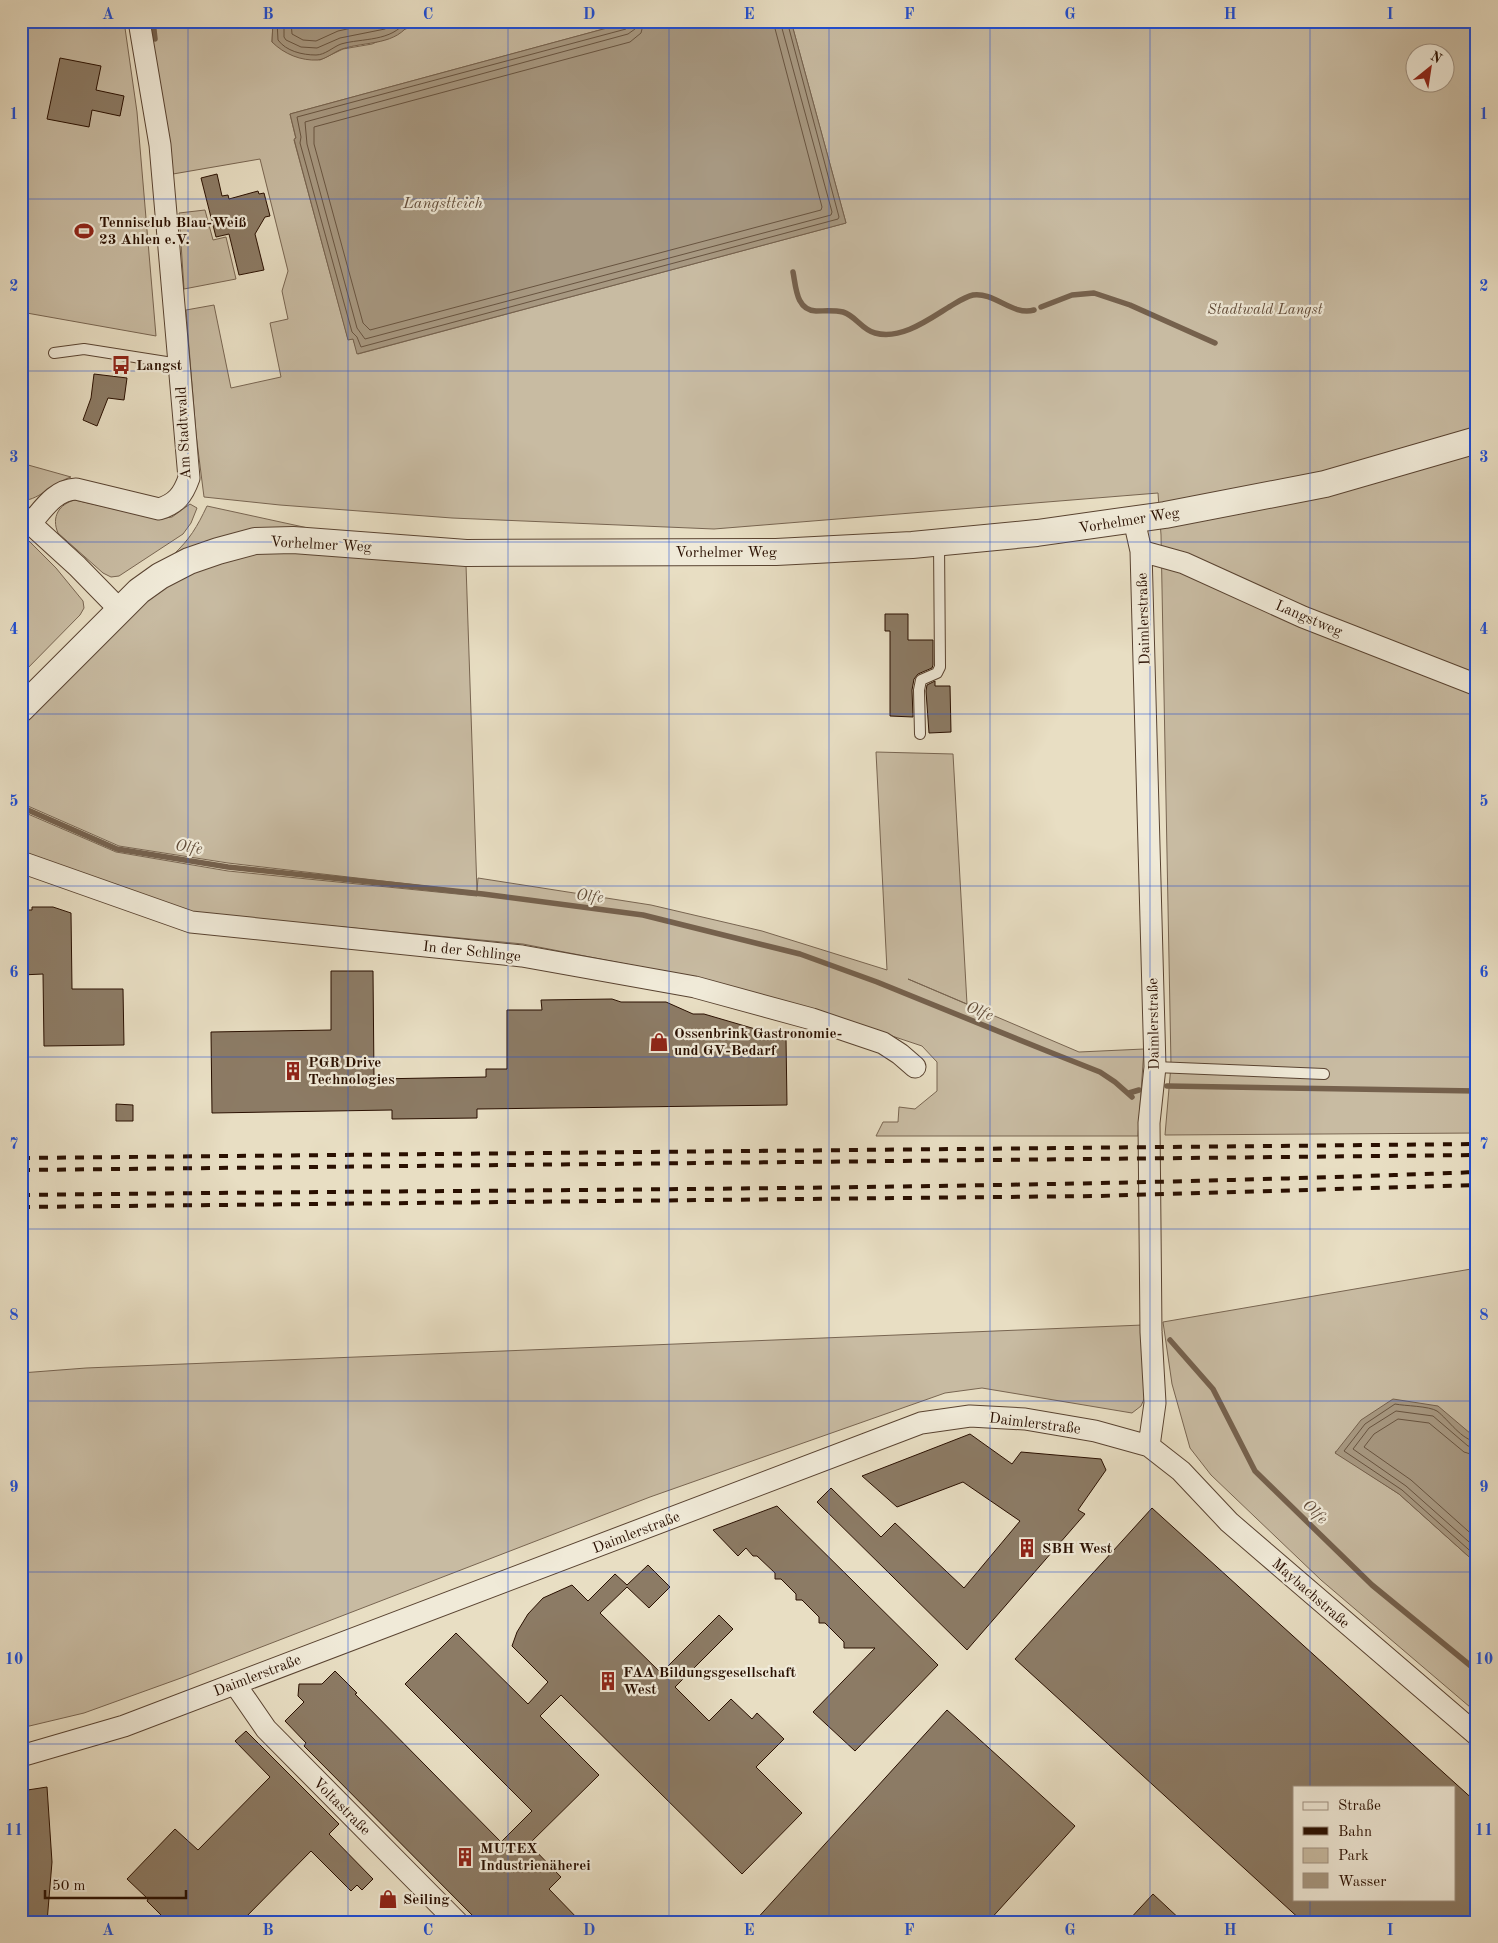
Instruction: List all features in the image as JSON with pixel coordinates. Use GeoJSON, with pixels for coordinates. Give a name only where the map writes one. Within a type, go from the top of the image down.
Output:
{"type":"FeatureCollection","features":[{"type":"Feature","properties":{"kind":"street","name":"Am Stadtwald"},"geometry":{"type":"LineString","coordinates":[[26,519],[57,494],[66,490],[76,489],[159,509],[170,506],[180,498],[186,488],[188,478],[160,146],[139,21]]}},
{"type":"Feature","properties":{"kind":"street","name":"Vorhelmer Weg"},"geometry":{"type":"LineString","coordinates":[[21,709],[139,591],[160,576],[188,561],[255,541],[293,540],[466,553],[776,552],[1037,534],[1134,520],[1325,484],[1477,440]]}},
{"type":"Feature","properties":{"kind":"street"},"geometry":{"type":"LineString","coordinates":[[26,519],[77,566],[120,610]]}},
{"type":"Feature","properties":{"kind":"street","name":"Daimlerstraße"},"geometry":{"type":"LineString","coordinates":[[21,1756],[124,1726],[921,1423],[970,1416],[1025,1419],[1095,1431],[1149,1446],[1155,1402],[1151,1332],[1149,1123],[1155,1067],[1141,551],[1134,520]]}},
{"type":"Feature","properties":{"kind":"street","name":"Langstweg"},"geometry":{"type":"LineString","coordinates":[[1141,551],[1184,563],[1303,617],[1477,685]]}},
{"type":"Feature","properties":{"kind":"street","name":"In der Schlinge"},"geometry":{"type":"LineString","coordinates":[[21,862],[191,922],[522,956],[695,987],[812,1019],[883,1043],[915,1067]]}},
{"type":"Feature","properties":{"kind":"street","name":"Maybachstraße"},"geometry":{"type":"LineString","coordinates":[[1149,1446],[1181,1471],[1236,1528],[1477,1735]]}},
{"type":"Feature","properties":{"kind":"street","name":"Voltastraße"},"geometry":{"type":"LineString","coordinates":[[235,1684],[266,1730],[457,1922]]}},
{"type":"Feature","properties":{"kind":"lane"},"geometry":{"type":"LineString","coordinates":[[54,353],[84,349],[179,364]]}},
{"type":"Feature","properties":{"kind":"lane"},"geometry":{"type":"LineString","coordinates":[[920,734],[918,690],[921,680],[937,673],[940,667],[939,542]]}},
{"type":"Feature","properties":{"kind":"lane"},"geometry":{"type":"LineString","coordinates":[[1155,1067],[1324,1074]]}},
{"type":"Feature","properties":{"kind":"green space","name":"Tennisclub Blau-Weiß 23 Ahlen e.V."},"geometry":{"type":"Polygon","coordinates":[[[21,21],[124,21],[137,112],[156,336],[21,312],[21,21]]]}},
{"type":"Feature","properties":{"kind":"green space","name":"Stadtwald Langst"},"geometry":{"type":"Polygon","coordinates":[[[147,21],[273,21],[272,42],[320,60],[343,49],[372,44],[408,28],[411,21],[633,21],[290,114],[296,139],[294,140],[348,339],[353,339],[358,354],[846,223],[791,21],[1477,21],[1477,1133],[1165,1135],[1171,1065],[1161,535],[1158,493],[714,529],[452,518],[280,505],[204,497],[196,434],[186,310],[214,305],[231,388],[281,377],[270,323],[288,319],[282,291],[288,271],[260,159],[173,174],[147,21]]]}},
{"type":"Feature","properties":{"kind":"green space"},"geometry":{"type":"Polygon","coordinates":[[[205,210],[213,240],[226,237],[236,279],[184,289],[179,213],[205,210]]]}},
{"type":"Feature","properties":{"kind":"green space"},"geometry":{"type":"Polygon","coordinates":[[[21,463],[71,477],[39,495],[27,500],[21,500],[21,463]]]}},
{"type":"Feature","properties":{"kind":"green space"},"geometry":{"type":"Polygon","coordinates":[[[75,500],[158,519],[172,517],[190,504],[197,508],[191,523],[183,534],[119,576],[111,577],[103,573],[58,533],[55,522],[58,512],[69,502],[75,500]]]}},
{"type":"Feature","properties":{"kind":"green space"},"geometry":{"type":"Polygon","coordinates":[[[207,506],[308,528],[173,555],[193,532],[207,506]]]}},
{"type":"Feature","properties":{"kind":"green space"},"geometry":{"type":"Polygon","coordinates":[[[21,533],[56,568],[83,601],[84,608],[80,615],[21,675],[21,533]]]}},
{"type":"Feature","properties":{"kind":"green space"},"geometry":{"type":"Polygon","coordinates":[[[293,549],[466,565],[477,891],[478,878],[651,905],[762,931],[887,970],[876,752],[953,754],[967,1004],[908,979],[1079,1052],[1144,1049],[1138,1136],[876,1136],[883,1122],[898,1122],[899,1107],[915,1109],[937,1091],[937,1062],[922,1046],[811,1009],[698,978],[523,944],[194,913],[21,850],[21,811],[116,852],[228,871],[477,896],[477,892],[228,863],[119,846],[21,803],[21,722],[126,616],[167,583],[252,551],[293,549]]]}},
{"type":"Feature","properties":{"kind":"green space"},"geometry":{"type":"Polygon","coordinates":[[[1477,1268],[1477,1439],[1459,1425],[1335,1452],[1399,1494],[1477,1564],[1477,1713],[1321,1580],[1211,1475],[1190,1448],[1172,1384],[1163,1322],[1477,1268]]]}},
{"type":"Feature","properties":{"kind":"green space"},"geometry":{"type":"Polygon","coordinates":[[[1143,1325],[1148,1390],[1141,1406],[1132,1413],[982,1388],[945,1393],[650,1497],[181,1678],[84,1713],[21,1728],[21,1373],[86,1368],[1143,1325]]]}},
{"type":"Feature","properties":{"kind":"water"},"geometry":{"type":"Polygon","coordinates":[[[273,21],[411,21],[398,35],[389,39],[342,49],[324,58],[312,60],[293,56],[272,42],[273,21]]]}},
{"type":"Feature","properties":{"kind":"water","name":"Langstteich"},"geometry":{"type":"Polygon","coordinates":[[[633,21],[791,21],[846,223],[357,354],[353,339],[348,340],[294,139],[296,138],[290,114],[633,21]]]}},
{"type":"Feature","properties":{"kind":"water"},"geometry":{"type":"Polygon","coordinates":[[[1393,1399],[1438,1406],[1477,1439],[1477,1564],[1399,1494],[1335,1453],[1361,1420],[1393,1399]]]}},
{"type":"Feature","properties":{"kind":"building"},"geometry":{"type":"Polygon","coordinates":[[[60,58],[101,66],[96,90],[124,96],[120,116],[92,110],[89,127],[47,119],[60,58]]]}},
{"type":"Feature","properties":{"kind":"building"},"geometry":{"type":"Polygon","coordinates":[[[217,174],[222,196],[228,195],[229,199],[258,191],[259,194],[264,193],[270,216],[265,217],[255,234],[264,270],[239,275],[229,234],[216,237],[201,178],[217,174]]]}},
{"type":"Feature","properties":{"kind":"building"},"geometry":{"type":"Polygon","coordinates":[[[94,374],[127,378],[124,400],[108,398],[97,426],[83,420],[91,398],[94,374]]]}},
{"type":"Feature","properties":{"kind":"building"},"geometry":{"type":"Polygon","coordinates":[[[885,614],[908,614],[908,640],[933,640],[932,668],[918,674],[914,679],[912,690],[913,717],[890,716],[890,631],[885,631],[885,614]]]}},
{"type":"Feature","properties":{"kind":"building"},"geometry":{"type":"Polygon","coordinates":[[[935,681],[935,686],[950,686],[951,732],[929,733],[926,691],[927,685],[935,681]]]}},
{"type":"Feature","properties":{"kind":"building"},"geometry":{"type":"Polygon","coordinates":[[[32,907],[53,907],[71,913],[72,989],[123,989],[124,1045],[44,1046],[43,974],[21,975],[21,917],[27,917],[27,910],[32,910],[32,907]]]}},
{"type":"Feature","properties":{"kind":"building"},"geometry":{"type":"Polygon","coordinates":[[[331,971],[373,971],[374,1079],[486,1077],[486,1069],[507,1069],[507,1010],[542,1010],[541,1000],[612,999],[621,1002],[666,1002],[693,1014],[704,1014],[786,1038],[787,1105],[477,1109],[477,1118],[392,1119],[392,1110],[212,1113],[211,1032],[331,1030],[331,971]]]}},
{"type":"Feature","properties":{"kind":"building"},"geometry":{"type":"Polygon","coordinates":[[[116,1104],[133,1105],[133,1121],[116,1121],[116,1104]]]}},
{"type":"Feature","properties":{"kind":"building"},"geometry":{"type":"Polygon","coordinates":[[[970,1434],[1012,1464],[1021,1452],[1101,1459],[1106,1470],[1078,1510],[1085,1514],[967,1650],[817,1502],[831,1488],[881,1537],[895,1523],[964,1588],[1020,1521],[963,1482],[897,1507],[862,1476],[970,1434]]]}},
{"type":"Feature","properties":{"kind":"building"},"geometry":{"type":"Polygon","coordinates":[[[777,1506],[938,1665],[855,1751],[813,1712],[875,1648],[844,1648],[844,1642],[825,1623],[819,1623],[819,1617],[802,1600],[796,1600],[796,1594],[781,1579],[775,1579],[775,1573],[757,1556],[753,1556],[746,1548],[738,1556],[713,1530],[777,1506]]]}},
{"type":"Feature","properties":{"kind":"building"},"geometry":{"type":"Polygon","coordinates":[[[1152,1508],[1477,1803],[1477,1922],[1303,1922],[1015,1659],[1152,1508]]]}},
{"type":"Feature","properties":{"kind":"building"},"geometry":{"type":"Polygon","coordinates":[[[648,1565],[670,1587],[649,1608],[627,1587],[600,1613],[661,1673],[719,1615],[733,1629],[675,1687],[709,1721],[731,1699],[752,1719],[757,1713],[784,1739],[756,1767],[802,1813],[742,1874],[561,1695],[540,1716],[599,1775],[529,1844],[561,1877],[549,1889],[581,1922],[479,1922],[304,1746],[306,1743],[285,1721],[304,1702],[298,1696],[299,1684],[322,1684],[335,1671],[357,1693],[355,1694],[501,1842],[532,1811],[405,1684],[456,1633],[528,1704],[548,1682],[512,1646],[517,1632],[528,1614],[543,1598],[572,1585],[588,1601],[615,1574],[627,1585],[648,1565]]]}},
{"type":"Feature","properties":{"kind":"building"},"geometry":{"type":"Polygon","coordinates":[[[947,1710],[1075,1826],[988,1922],[754,1922],[947,1710]]]}},
{"type":"Feature","properties":{"kind":"building"},"geometry":{"type":"Polygon","coordinates":[[[246,1731],[339,1824],[329,1834],[373,1879],[362,1890],[357,1885],[351,1891],[311,1851],[241,1922],[168,1922],[127,1879],[175,1829],[198,1850],[270,1777],[235,1741],[246,1731]]]}},
{"type":"Feature","properties":{"kind":"building"},"geometry":{"type":"Polygon","coordinates":[[[47,1787],[52,1862],[47,1922],[21,1922],[21,1791],[47,1787]]]}},
{"type":"Feature","properties":{"kind":"building"},"geometry":{"type":"Polygon","coordinates":[[[1153,1894],[1183,1922],[1127,1922],[1153,1894]]]}},
{"type":"Feature","properties":{"kind":"waterway"},"geometry":{"type":"LineString","coordinates":[[153,21],[155,39]]}},
{"type":"Feature","properties":{"kind":"waterway"},"geometry":{"type":"LineString","coordinates":[[793,272],[796,291],[804,307],[816,311],[843,312],[866,329],[875,333],[895,334],[914,328],[973,295],[989,297],[1018,310],[1034,310]]}},
{"type":"Feature","properties":{"kind":"waterway"},"geometry":{"type":"LineString","coordinates":[[1041,307],[1072,295],[1094,293],[1130,305],[1215,343]]}},
{"type":"Feature","properties":{"kind":"waterway","name":"Olfe"},"geometry":{"type":"LineString","coordinates":[[21,807],[117,849],[228,867],[483,894],[643,915],[800,954],[877,982],[1100,1072],[1132,1097]]}},
{"type":"Feature","properties":{"kind":"waterway"},"geometry":{"type":"LineString","coordinates":[[1167,1086],[1477,1091]]}},
{"type":"Feature","properties":{"kind":"waterway"},"geometry":{"type":"LineString","coordinates":[[1129,1093],[1139,1090]]}},
{"type":"Feature","properties":{"kind":"waterway","name":"Olfe"},"geometry":{"type":"LineString","coordinates":[[1170,1340],[1213,1389],[1255,1471],[1372,1585],[1477,1671]]}},
{"type":"Feature","properties":{"kind":"railway"},"geometry":{"type":"LineString","coordinates":[[21,1158],[1477,1144]]}},
{"type":"Feature","properties":{"kind":"railway"},"geometry":{"type":"LineString","coordinates":[[21,1170],[1477,1155]]}},
{"type":"Feature","properties":{"kind":"railway"},"geometry":{"type":"LineString","coordinates":[[21,1195],[931,1186],[1113,1183],[1477,1172]]}},
{"type":"Feature","properties":{"kind":"railway"},"geometry":{"type":"LineString","coordinates":[[21,1207],[1097,1196],[1477,1185]]}},
{"type":"Feature","properties":{"kind":"place","name":"Tennisclub Blau-Weiß 23 Ahlen e.V."},"geometry":{"type":"Point","coordinates":[84,231]}},
{"type":"Feature","properties":{"kind":"place","name":"Langst"},"geometry":{"type":"Point","coordinates":[121,365]}},
{"type":"Feature","properties":{"kind":"place","name":"Ossenbrink Gastronomie- und GV-Bedarf"},"geometry":{"type":"Point","coordinates":[659,1042]}},
{"type":"Feature","properties":{"kind":"place","name":"PGR Drive Technologies"},"geometry":{"type":"Point","coordinates":[293,1071]}},
{"type":"Feature","properties":{"kind":"place","name":"SBH West"},"geometry":{"type":"Point","coordinates":[1027,1548]}},
{"type":"Feature","properties":{"kind":"place","name":"FAA Bildungsgesellschaft West"},"geometry":{"type":"Point","coordinates":[608,1681]}},
{"type":"Feature","properties":{"kind":"place","name":"MUTEX Industrienäherei"},"geometry":{"type":"Point","coordinates":[465,1857]}},
{"type":"Feature","properties":{"kind":"place","name":"Seiling"},"geometry":{"type":"Point","coordinates":[388,1899]}}]}
